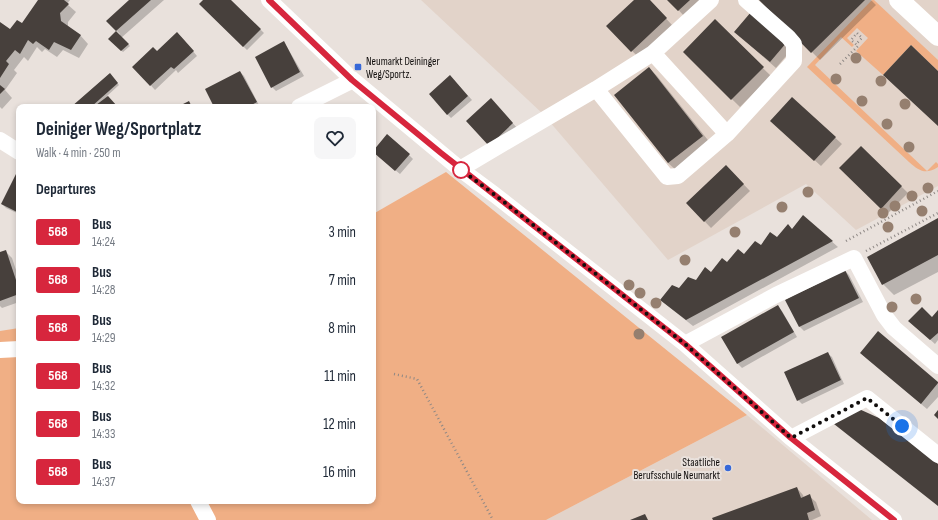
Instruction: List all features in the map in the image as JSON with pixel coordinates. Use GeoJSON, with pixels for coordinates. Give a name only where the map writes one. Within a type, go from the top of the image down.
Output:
{"type":"FeatureCollection","features":[{"type":"Feature","properties":{"kind":"main road"},"geometry":{"type":"LineString","coordinates":[[899,0],[938,36]]}},
{"type":"Feature","properties":{"kind":"street"},"geometry":{"type":"LineString","coordinates":[[269,0],[352,80],[460,169],[685,344],[791,438],[894,520]]}},
{"type":"Feature","properties":{"kind":"street"},"geometry":{"type":"LineString","coordinates":[[460,169],[596,89],[653,53],[711,0]]}},
{"type":"Feature","properties":{"kind":"street"},"geometry":{"type":"LineString","coordinates":[[596,89],[667,177],[678,176],[727,134],[794,61],[794,44],[746,0]]}},
{"type":"Feature","properties":{"kind":"street"},"geometry":{"type":"LineString","coordinates":[[653,53],[727,134]]}},
{"type":"Feature","properties":{"kind":"street"},"geometry":{"type":"LineString","coordinates":[[305,104],[352,80]]}},
{"type":"Feature","properties":{"kind":"street"},"geometry":{"type":"LineString","coordinates":[[2,145],[16,151]]}},
{"type":"Feature","properties":{"kind":"street"},"geometry":{"type":"LineString","coordinates":[[685,344],[776,295],[854,258],[884,315],[894,328],[938,366]]}},
{"type":"Feature","properties":{"kind":"street"},"geometry":{"type":"LineString","coordinates":[[0,350],[16,349]]}},
{"type":"Feature","properties":{"kind":"street"},"geometry":{"type":"LineString","coordinates":[[791,438],[867,398],[938,455]]}},
{"type":"Feature","properties":{"kind":"street"},"geometry":{"type":"LineString","coordinates":[[200,504],[208,520]]}},
{"type":"Feature","properties":{"kind":"path"},"geometry":{"type":"LineString","coordinates":[[840,64],[858,46],[856,44]]}},
{"type":"Feature","properties":{"kind":"path"},"geometry":{"type":"LineString","coordinates":[[846,241],[938,191]]}},
{"type":"Feature","properties":{"kind":"path"},"geometry":{"type":"LineString","coordinates":[[854,258],[938,213]]}},
{"type":"Feature","properties":{"kind":"path"},"geometry":{"type":"LineString","coordinates":[[394,374],[417,379],[493,520]]}},
{"type":"Feature","properties":{"kind":"shaded area"},"geometry":{"type":"Polygon","coordinates":[[[421,0],[938,0],[938,186],[856,230],[806,184],[668,260],[543,114],[421,0]]]}},
{"type":"Feature","properties":{"kind":"shaded area"},"geometry":{"type":"Polygon","coordinates":[[[872,0],[874,0],[938,60],[938,71],[911,45],[883,75],[856,51],[868,38],[857,28],[847,38],[854,45],[852,47],[841,37],[815,65],[927,171],[919,170],[807,67],[872,0]]]}},
{"type":"Feature","properties":{"kind":"shaded area"},"geometry":{"type":"Polygon","coordinates":[[[936,162],[938,167],[927,171],[936,162]]]}},
{"type":"Feature","properties":{"kind":"shaded area"},"geometry":{"type":"Polygon","coordinates":[[[446,172],[747,415],[546,520],[0,520],[0,331],[16,328],[16,504],[376,504],[376,212],[446,172]]]}},
{"type":"Feature","properties":{"kind":"shaded area","name":"Staatliche Berufsschule Neumarkt"},"geometry":{"type":"Polygon","coordinates":[[[747,415],[872,520],[546,520],[747,415]]]}},
{"type":"Feature","properties":{"kind":"building"},"geometry":{"type":"Polygon","coordinates":[[[38,0],[64,0],[69,4],[60,13],[61,21],[81,35],[71,50],[54,42],[49,50],[36,41],[33,44],[28,40],[20,54],[15,50],[6,61],[9,64],[0,78],[0,22],[10,29],[17,20],[22,23],[38,0]]]}},
{"type":"Feature","properties":{"kind":"building"},"geometry":{"type":"Polygon","coordinates":[[[129,0],[151,0],[116,31],[106,21],[129,0]]]}},
{"type":"Feature","properties":{"kind":"building"},"geometry":{"type":"Polygon","coordinates":[[[203,0],[231,0],[261,29],[243,47],[199,4],[203,0]]]}},
{"type":"Feature","properties":{"kind":"building"},"geometry":{"type":"Polygon","coordinates":[[[634,0],[650,0],[667,18],[631,52],[606,26],[634,0]]]}},
{"type":"Feature","properties":{"kind":"building"},"geometry":{"type":"Polygon","coordinates":[[[667,0],[690,0],[678,11],[667,0]]]}},
{"type":"Feature","properties":{"kind":"building"},"geometry":{"type":"Polygon","coordinates":[[[759,0],[865,0],[811,53],[759,0]]]}},
{"type":"Feature","properties":{"kind":"building"},"geometry":{"type":"Polygon","coordinates":[[[751,12],[787,42],[770,62],[734,32],[751,12]]]}},
{"type":"Feature","properties":{"kind":"building"},"geometry":{"type":"Polygon","coordinates":[[[715,19],[764,67],[731,100],[683,52],[715,19]]]}},
{"type":"Feature","properties":{"kind":"building"},"geometry":{"type":"Polygon","coordinates":[[[116,31],[129,44],[121,51],[108,39],[116,31]]]}},
{"type":"Feature","properties":{"kind":"building"},"geometry":{"type":"Polygon","coordinates":[[[177,32],[194,51],[174,69],[171,67],[150,86],[132,67],[153,47],[157,51],[177,32]]]}},
{"type":"Feature","properties":{"kind":"building"},"geometry":{"type":"Polygon","coordinates":[[[284,41],[300,72],[271,88],[255,57],[284,41]]]}},
{"type":"Feature","properties":{"kind":"building"},"geometry":{"type":"Polygon","coordinates":[[[911,45],[938,71],[938,126],[883,75],[911,45]]]}},
{"type":"Feature","properties":{"kind":"building"},"geometry":{"type":"Polygon","coordinates":[[[649,67],[703,136],[668,163],[614,95],[649,67]]]}},
{"type":"Feature","properties":{"kind":"building"},"geometry":{"type":"Polygon","coordinates":[[[240,71],[257,102],[253,104],[212,104],[205,89],[240,71]]]}},
{"type":"Feature","properties":{"kind":"building"},"geometry":{"type":"Polygon","coordinates":[[[110,73],[118,83],[94,104],[74,104],[110,73]]]}},
{"type":"Feature","properties":{"kind":"building"},"geometry":{"type":"Polygon","coordinates":[[[450,75],[468,96],[447,115],[429,94],[450,75]]]}},
{"type":"Feature","properties":{"kind":"building"},"geometry":{"type":"Polygon","coordinates":[[[0,85],[5,89],[0,94],[0,85]]]}},
{"type":"Feature","properties":{"kind":"building"},"geometry":{"type":"Polygon","coordinates":[[[108,96],[115,104],[97,104],[108,96]]]}},
{"type":"Feature","properties":{"kind":"building"},"geometry":{"type":"Polygon","coordinates":[[[792,97],[836,137],[814,161],[770,121],[792,97]]]}},
{"type":"Feature","properties":{"kind":"building"},"geometry":{"type":"Polygon","coordinates":[[[491,98],[513,123],[489,146],[466,121],[491,98]]]}},
{"type":"Feature","properties":{"kind":"building"},"geometry":{"type":"Polygon","coordinates":[[[189,101],[190,104],[183,104],[189,101]]]}},
{"type":"Feature","properties":{"kind":"building"},"geometry":{"type":"Polygon","coordinates":[[[387,134],[410,154],[395,171],[376,155],[376,147],[387,134]]]}},
{"type":"Feature","properties":{"kind":"building"},"geometry":{"type":"Polygon","coordinates":[[[861,146],[902,186],[881,209],[839,168],[861,146]]]}},
{"type":"Feature","properties":{"kind":"building"},"geometry":{"type":"Polygon","coordinates":[[[726,165],[744,184],[704,222],[686,203],[726,165]]]}},
{"type":"Feature","properties":{"kind":"building"},"geometry":{"type":"Polygon","coordinates":[[[16,174],[16,212],[1,204],[16,174]]]}},
{"type":"Feature","properties":{"kind":"building"},"geometry":{"type":"Polygon","coordinates":[[[803,215],[833,241],[686,320],[660,300],[672,285],[679,288],[688,277],[696,280],[705,267],[711,272],[722,258],[727,262],[738,249],[744,254],[755,241],[761,245],[770,232],[777,237],[788,224],[792,229],[803,215]]]}},
{"type":"Feature","properties":{"kind":"building"},"geometry":{"type":"Polygon","coordinates":[[[938,218],[938,255],[882,285],[867,257],[938,218]]]}},
{"type":"Feature","properties":{"kind":"building"},"geometry":{"type":"Polygon","coordinates":[[[6,250],[16,280],[16,295],[0,301],[0,252],[6,250]]]}},
{"type":"Feature","properties":{"kind":"building"},"geometry":{"type":"Polygon","coordinates":[[[845,270],[859,298],[799,327],[785,300],[845,270]]]}},
{"type":"Feature","properties":{"kind":"building"},"geometry":{"type":"Polygon","coordinates":[[[778,305],[794,332],[737,364],[721,337],[778,305]]]}},
{"type":"Feature","properties":{"kind":"building"},"geometry":{"type":"Polygon","coordinates":[[[922,307],[932,317],[938,310],[938,333],[930,340],[908,321],[922,307]]]}},
{"type":"Feature","properties":{"kind":"building"},"geometry":{"type":"Polygon","coordinates":[[[878,331],[938,382],[921,404],[860,353],[878,331]]]}},
{"type":"Feature","properties":{"kind":"building"},"geometry":{"type":"Polygon","coordinates":[[[828,352],[841,380],[797,401],[784,372],[828,352]]]}},
{"type":"Feature","properties":{"kind":"building"},"geometry":{"type":"Polygon","coordinates":[[[859,409],[879,418],[938,464],[938,506],[834,424],[859,409]]]}},
{"type":"Feature","properties":{"kind":"building"},"geometry":{"type":"Polygon","coordinates":[[[938,410],[938,419],[934,415],[938,410]]]}},
{"type":"Feature","properties":{"kind":"building"},"geometry":{"type":"Polygon","coordinates":[[[797,487],[801,498],[810,494],[815,510],[807,513],[809,520],[713,520],[712,518],[797,487]]]}},
{"type":"Feature","properties":{"kind":"building"},"geometry":{"type":"Polygon","coordinates":[[[645,514],[648,520],[630,520],[645,514]]]}},
{"type":"Feature","properties":{"kind":"bus line","name":"568"},"geometry":{"type":"LineString","coordinates":[[269,0],[352,80],[460,169],[685,344],[791,438],[894,520]]}},
{"type":"Feature","properties":{"kind":"place","name":"Neumarkt Deininger Weg/Sportz."},"geometry":{"type":"Point","coordinates":[358,67]}},
{"type":"Feature","properties":{"kind":"place","name":"Staatliche Berufsschule Neumarkt"},"geometry":{"type":"Point","coordinates":[728,468]}},
{"type":"Feature","properties":{"kind":"route"},"geometry":{"type":"LineString","coordinates":[[461,170],[460,169],[685,344],[791,438],[867,398],[902,426]]}}]}
